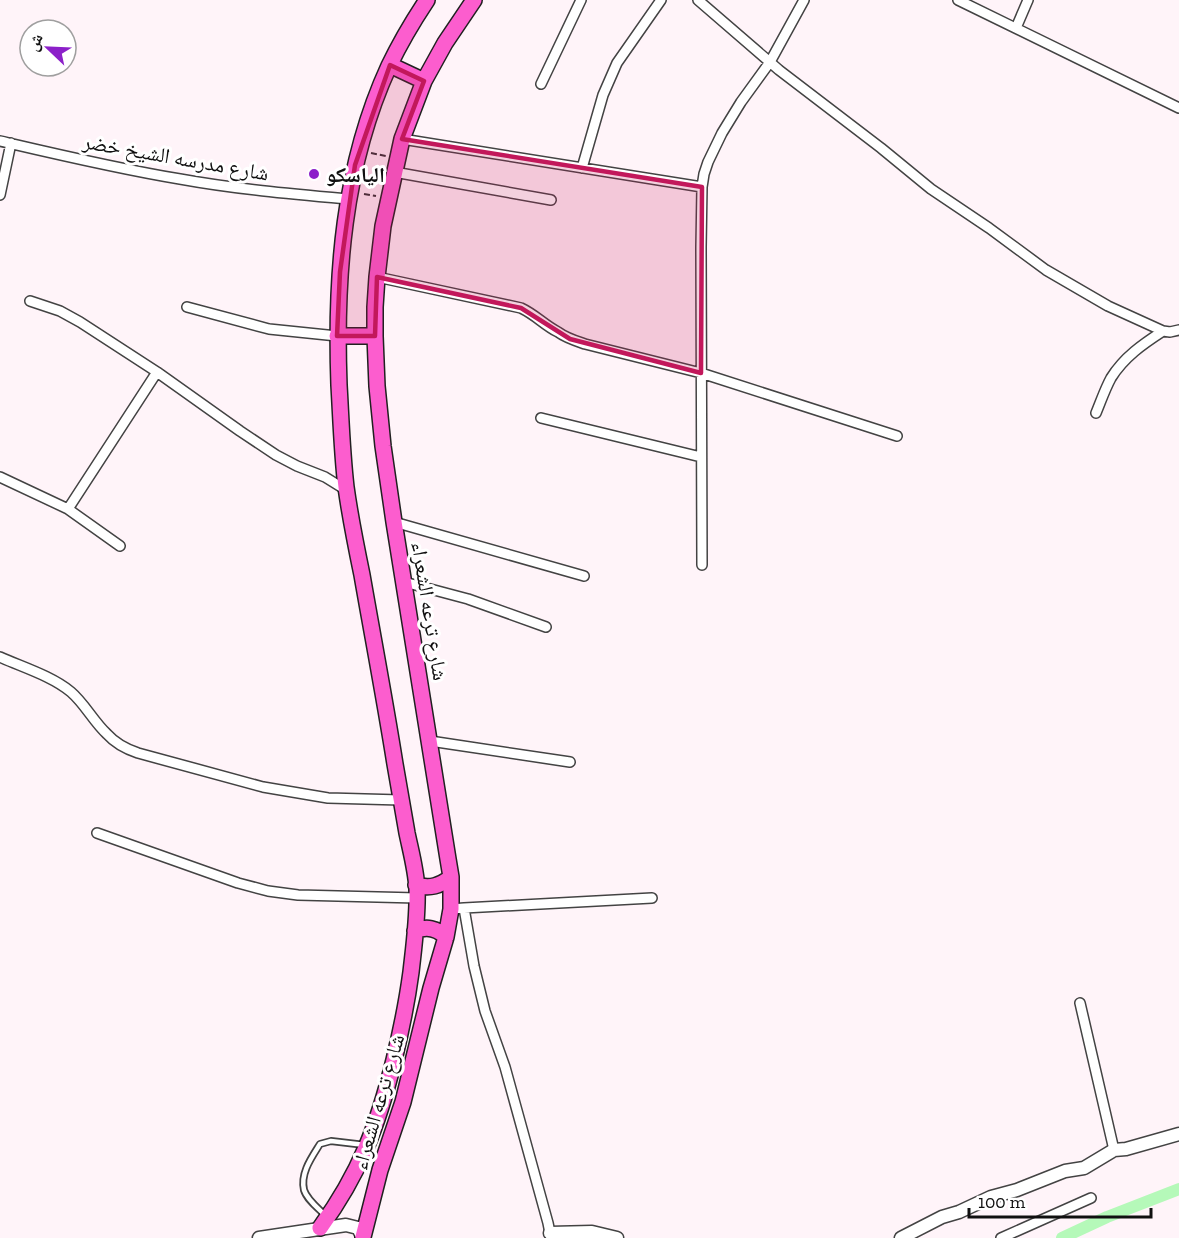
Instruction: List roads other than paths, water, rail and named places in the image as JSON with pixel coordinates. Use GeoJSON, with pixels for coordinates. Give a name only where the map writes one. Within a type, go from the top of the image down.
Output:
{"type":"FeatureCollection","features":[{"type":"Feature","properties":{"kind":"highway","name":"شارع ترعه الشعراء"},"geometry":{"type":"LineString","coordinates":[[324,1223],[350,1183],[368,1146],[384,1101],[404,1017],[415,931],[417,891],[413,857],[346,490],[337,336],[340,272],[355,165],[375,99],[412,23],[427,0]]}},
{"type":"Feature","properties":{"kind":"highway","name":"شارع ترعه الشعراء"},"geometry":{"type":"LineString","coordinates":[[363,1238],[380,1170],[403,1102],[431,988],[446,937],[458,909],[383,446],[375,336],[377,277],[388,198],[402,139],[424,81],[474,0]]}},
{"type":"Feature","properties":{"kind":"highway"},"geometry":{"type":"LineString","coordinates":[[390,65],[424,81]]}},
{"type":"Feature","properties":{"kind":"highway"},"geometry":{"type":"LineString","coordinates":[[337,336],[375,336]]}},
{"type":"Feature","properties":{"kind":"highway"},"geometry":{"type":"LineString","coordinates":[[417,891],[422,887],[441,885],[451,877]]}},
{"type":"Feature","properties":{"kind":"highway"},"geometry":{"type":"LineString","coordinates":[[415,931],[424,928],[434,929],[446,937]]}},
{"type":"Feature","properties":{"kind":"street"},"geometry":{"type":"LineString","coordinates":[[541,84],[581,0]]}},
{"type":"Feature","properties":{"kind":"street"},"geometry":{"type":"LineString","coordinates":[[582,168],[603,95],[616,63],[661,0]]}},
{"type":"Feature","properties":{"kind":"street"},"geometry":{"type":"LineString","coordinates":[[699,0],[770,62],[931,189],[1046,270],[1108,306],[1163,331],[1179,330]]}},
{"type":"Feature","properties":{"kind":"street"},"geometry":{"type":"LineString","coordinates":[[702,566],[701,373],[702,187],[704,174],[722,133],[770,62],[804,0]]}},
{"type":"Feature","properties":{"kind":"street"},"geometry":{"type":"LineString","coordinates":[[958,0],[1179,108]]}},
{"type":"Feature","properties":{"kind":"street"},"geometry":{"type":"LineString","coordinates":[[1016,28],[1028,0]]}},
{"type":"Feature","properties":{"kind":"street"},"geometry":{"type":"LineString","coordinates":[[402,139],[702,187]]}},
{"type":"Feature","properties":{"kind":"street","name":"شارع مدرسه الشيخ خضر"},"geometry":{"type":"LineString","coordinates":[[0,141],[180,180],[238,188],[349,195]]}},
{"type":"Feature","properties":{"kind":"street"},"geometry":{"type":"LineString","coordinates":[[0,195],[11,143]]}},
{"type":"Feature","properties":{"kind":"street"},"geometry":{"type":"LineString","coordinates":[[396,165],[551,200]]}},
{"type":"Feature","properties":{"kind":"street"},"geometry":{"type":"LineString","coordinates":[[377,277],[521,308],[570,339],[701,373],[897,436]]}},
{"type":"Feature","properties":{"kind":"street"},"geometry":{"type":"LineString","coordinates":[[30,301],[60,311],[80,322],[157,372],[276,455],[325,477],[346,490]]}},
{"type":"Feature","properties":{"kind":"street"},"geometry":{"type":"LineString","coordinates":[[187,307],[269,329],[337,336]]}},
{"type":"Feature","properties":{"kind":"street"},"geometry":{"type":"LineString","coordinates":[[1096,413],[1111,379],[1124,361],[1163,331]]}},
{"type":"Feature","properties":{"kind":"street"},"geometry":{"type":"LineString","coordinates":[[68,509],[157,372]]}},
{"type":"Feature","properties":{"kind":"street"},"geometry":{"type":"LineString","coordinates":[[541,418],[701,457]]}},
{"type":"Feature","properties":{"kind":"street"},"geometry":{"type":"LineString","coordinates":[[0,477],[68,509],[120,546]]}},
{"type":"Feature","properties":{"kind":"street"},"geometry":{"type":"LineString","coordinates":[[394,522],[584,576]]}},
{"type":"Feature","properties":{"kind":"street"},"geometry":{"type":"LineString","coordinates":[[404,582],[468,599],[546,627]]}},
{"type":"Feature","properties":{"kind":"street"},"geometry":{"type":"LineString","coordinates":[[0,657],[68,689],[107,735],[124,747],[138,753],[263,787],[328,798],[401,800]]}},
{"type":"Feature","properties":{"kind":"street"},"geometry":{"type":"LineString","coordinates":[[430,741],[570,762]]}},
{"type":"Feature","properties":{"kind":"street"},"geometry":{"type":"LineString","coordinates":[[97,833],[238,883],[268,891],[298,894],[417,891]]}},
{"type":"Feature","properties":{"kind":"street"},"geometry":{"type":"LineString","coordinates":[[617,1238],[592,1232],[551,1235],[505,1067],[485,1011],[458,909],[652,898]]}},
{"type":"Feature","properties":{"kind":"street"},"geometry":{"type":"LineString","coordinates":[[1080,1003],[1114,1150]]}},
{"type":"Feature","properties":{"kind":"street"},"geometry":{"type":"LineString","coordinates":[[901,1238],[942,1217],[991,1197],[1017,1190],[1065,1171],[1084,1168],[1114,1150],[1126,1149],[1179,1134]]}},
{"type":"Feature","properties":{"kind":"street"},"geometry":{"type":"LineString","coordinates":[[1001,1238],[1091,1198]]}},
{"type":"Feature","properties":{"kind":"street"},"geometry":{"type":"LineString","coordinates":[[259,1238],[324,1223],[353,1226],[358,1228],[363,1238]]}},
{"type":"Feature","properties":{"kind":"lane"},"geometry":{"type":"LineString","coordinates":[[324,1223],[304,1190],[305,1169],[320,1144],[331,1142],[368,1146]]}},
{"type":"Feature","properties":{"kind":"waterway"},"geometry":{"type":"LineString","coordinates":[[1062,1238],[1107,1217],[1179,1189]]}},
{"type":"Feature","properties":{"kind":"place","name":"الياسكو"},"geometry":{"type":"Point","coordinates":[314,174]}}]}
